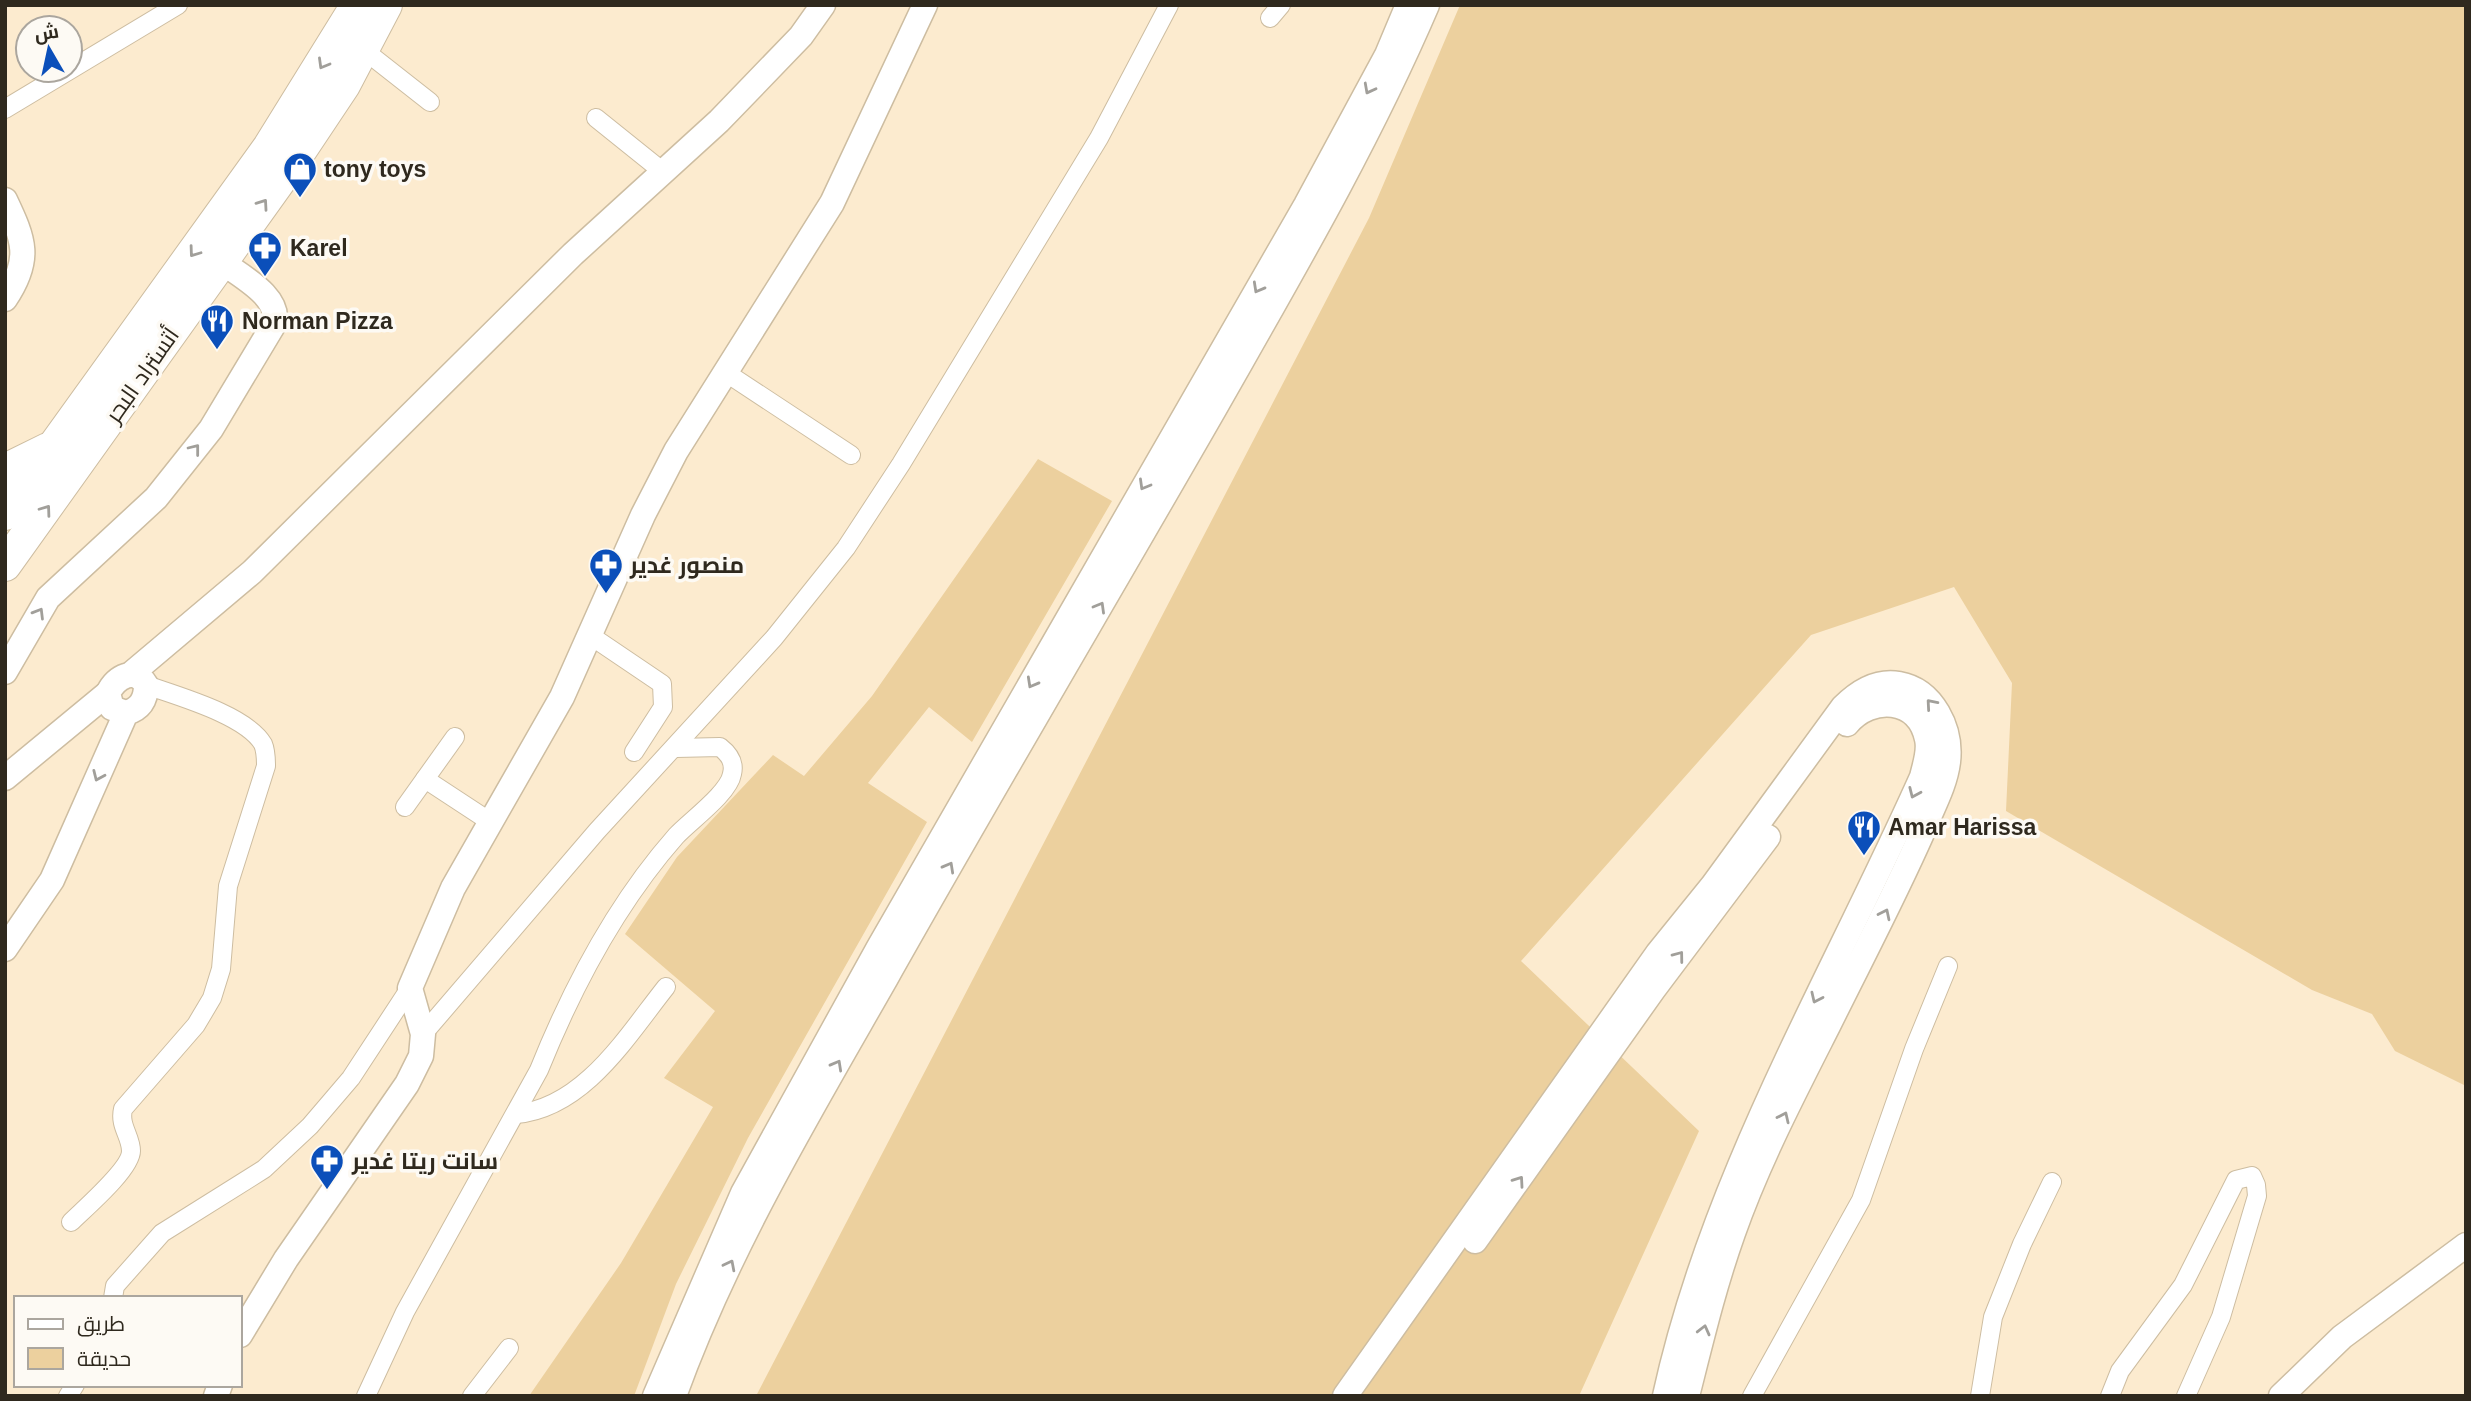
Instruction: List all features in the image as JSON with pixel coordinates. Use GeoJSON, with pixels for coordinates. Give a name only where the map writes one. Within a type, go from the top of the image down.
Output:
{"type":"FeatureCollection","features":[{"type":"Feature","properties":{"kind":"highway","name":"أتستراد البحر"},"geometry":{"type":"LineString","coordinates":[[5,514],[269,147],[357,5]]}},
{"type":"Feature","properties":{"kind":"highway","name":"أتستراد البحر"},"geometry":{"type":"LineString","coordinates":[[5,565],[222,262],[344,85],[386,5]]}},
{"type":"Feature","properties":{"kind":"highway"},"geometry":{"type":"LineString","coordinates":[[344,85],[361,74],[410,5]]}},
{"type":"Feature","properties":{"kind":"highway"},"geometry":{"type":"LineString","coordinates":[[5,470],[53,447]]}},
{"type":"Feature","properties":{"kind":"main road"},"geometry":{"type":"LineString","coordinates":[[5,778],[108,693],[117,680],[139,680],[573,254],[766,75],[801,36],[823,5]]}},
{"type":"Feature","properties":{"kind":"main road"},"geometry":{"type":"LineString","coordinates":[[242,1332],[293,1248],[407,1084],[421,1056],[423,1034],[410,988],[442,911],[489,821],[562,697],[592,636],[643,515],[676,451],[832,203],[925,5]]}},
{"type":"Feature","properties":{"kind":"main road"},"geometry":{"type":"LineString","coordinates":[[655,1396],[743,1192],[879,947],[1306,205],[1387,55],[1408,5]]}},
{"type":"Feature","properties":{"kind":"main road"},"geometry":{"type":"LineString","coordinates":[[674,1396],[710,1304],[783,1161],[974,822],[1327,211],[1394,81],[1427,5]]}},
{"type":"Feature","properties":{"kind":"main road"},"geometry":{"type":"LineString","coordinates":[[5,200],[20,231],[14,264]]}},
{"type":"Feature","properties":{"kind":"main road"},"geometry":{"type":"LineString","coordinates":[[5,225],[17,281],[5,299]]}},
{"type":"Feature","properties":{"kind":"main road"},"geometry":{"type":"LineString","coordinates":[[5,672],[48,598],[156,498],[211,429],[274,324],[275,313],[269,300],[222,262]]}},
{"type":"Feature","properties":{"kind":"main road"},"geometry":{"type":"LineString","coordinates":[[5,948],[52,880],[126,713],[142,703],[139,680]]}},
{"type":"Feature","properties":{"kind":"main road"},"geometry":{"type":"LineString","coordinates":[[1345,1396],[1658,953],[1713,885],[1843,707],[1856,694],[1869,687],[1898,684],[1927,698],[1937,710],[1946,733],[1949,758],[1945,781],[1900,883],[1827,1026],[1750,1192],[1713,1295],[1687,1396]]}},
{"type":"Feature","properties":{"kind":"main road"},"geometry":{"type":"LineString","coordinates":[[108,693],[112,708],[126,713]]}},
{"type":"Feature","properties":{"kind":"main road"},"geometry":{"type":"LineString","coordinates":[[1365,1396],[1849,721],[1871,705],[1896,705],[1916,714],[1927,739],[1928,754],[1922,777],[1757,1125],[1691,1293],[1665,1396]]}},
{"type":"Feature","properties":{"kind":"main road"},"geometry":{"type":"LineString","coordinates":[[2281,1396],[2342,1337],[2466,1245]]}},
{"type":"Feature","properties":{"kind":"street"},"geometry":{"type":"LineString","coordinates":[[5,109],[178,5]]}},
{"type":"Feature","properties":{"kind":"street"},"geometry":{"type":"LineString","coordinates":[[423,1034],[588,841],[774,638],[846,548],[901,464],[1099,138],[1169,5]]}},
{"type":"Feature","properties":{"kind":"street"},"geometry":{"type":"LineString","coordinates":[[373,58],[430,102]]}},
{"type":"Feature","properties":{"kind":"street"},"geometry":{"type":"LineString","coordinates":[[596,118],[662,171]]}},
{"type":"Feature","properties":{"kind":"street"},"geometry":{"type":"LineString","coordinates":[[725,372],[851,455]]}},
{"type":"Feature","properties":{"kind":"street"},"geometry":{"type":"LineString","coordinates":[[592,636],[662,684],[663,707],[634,752]]}},
{"type":"Feature","properties":{"kind":"street"},"geometry":{"type":"LineString","coordinates":[[71,1222],[128,1162],[131,1147],[122,1125],[123,1109],[196,1025],[212,998],[221,969],[228,886],[266,766],[264,747],[250,731],[205,707],[139,680]]}},
{"type":"Feature","properties":{"kind":"street"},"geometry":{"type":"LineString","coordinates":[[405,807],[455,737]]}},
{"type":"Feature","properties":{"kind":"street"},"geometry":{"type":"LineString","coordinates":[[366,1396],[405,1312],[516,1114],[576,988],[660,854],[728,786],[733,764],[729,754],[720,747],[676,748]]}},
{"type":"Feature","properties":{"kind":"street"},"geometry":{"type":"LineString","coordinates":[[425,779],[489,821]]}},
{"type":"Feature","properties":{"kind":"street"},"geometry":{"type":"LineString","coordinates":[[1752,1396],[1861,1200],[1914,1049],[1948,966]]}},
{"type":"Feature","properties":{"kind":"street"},"geometry":{"type":"LineString","coordinates":[[516,1114],[535,1112],[571,1095],[613,1055],[666,987]]}},
{"type":"Feature","properties":{"kind":"street"},"geometry":{"type":"LineString","coordinates":[[113,1296],[115,1286],[162,1233],[264,1169],[310,1126],[351,1078],[410,988]]}},
{"type":"Feature","properties":{"kind":"street"},"geometry":{"type":"LineString","coordinates":[[2110,1396],[2120,1371],[2183,1285],[2236,1180],[2252,1176],[2257,1196],[2221,1317],[2186,1396]]}},
{"type":"Feature","properties":{"kind":"street"},"geometry":{"type":"LineString","coordinates":[[1980,1396],[1993,1317],[2022,1244],[2052,1182]]}},
{"type":"Feature","properties":{"kind":"street"},"geometry":{"type":"LineString","coordinates":[[472,1396],[509,1348]]}},
{"type":"Feature","properties":{"kind":"green space"},"geometry":{"type":"Polygon","coordinates":[[[1460,5],[2466,5],[2466,1086],[2395,1051],[2372,1014],[2312,990],[2006,811],[2012,683],[1954,587],[1811,635],[1521,961],[1699,1131],[1579,1396],[756,1396],[1369,218],[1460,5]]]}},
{"type":"Feature","properties":{"kind":"green space"},"geometry":{"type":"Polygon","coordinates":[[[1038,459],[1112,501],[972,742],[929,707],[868,783],[927,822],[748,1138],[676,1284],[634,1396],[529,1396],[621,1263],[713,1107],[664,1078],[715,1011],[625,934],[677,857],[773,755],[804,776],[872,696],[1038,459]]]}},
{"type":"Feature","properties":{"kind":"place","name":"tony toys"},"geometry":{"type":"Point","coordinates":[300,199]}},
{"type":"Feature","properties":{"kind":"place","name":"Karel"},"geometry":{"type":"Point","coordinates":[265,278]}},
{"type":"Feature","properties":{"kind":"place","name":"Norman Pizza"},"geometry":{"type":"Point","coordinates":[217,351]}},
{"type":"Feature","properties":{"kind":"place","name":"منصور غدير"},"geometry":{"type":"Point","coordinates":[606,595]}},
{"type":"Feature","properties":{"kind":"place","name":"Amar Harissa"},"geometry":{"type":"Point","coordinates":[1864,857]}},
{"type":"Feature","properties":{"kind":"place","name":"سانت ريتا غدير"},"geometry":{"type":"Point","coordinates":[327,1191]}}]}
